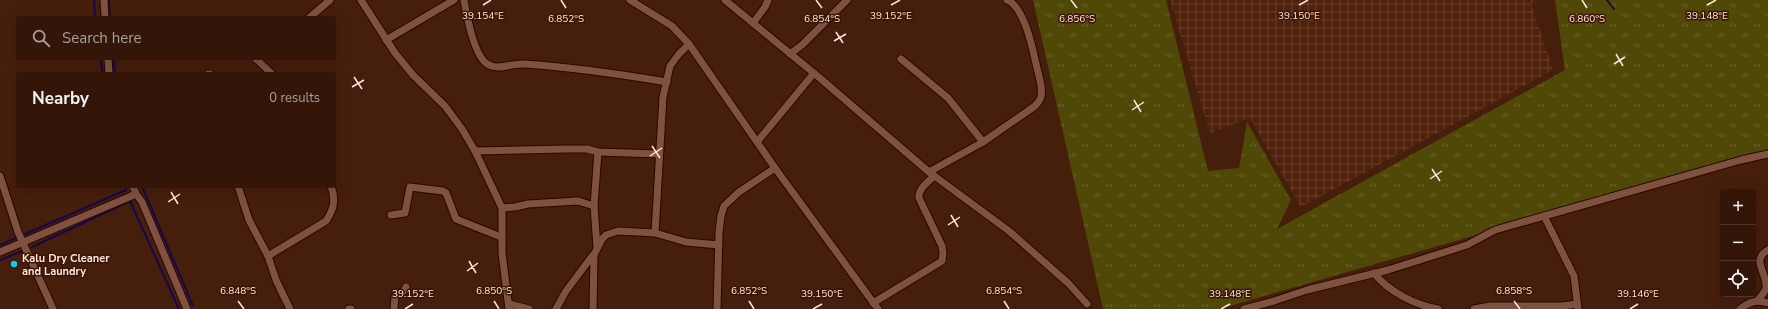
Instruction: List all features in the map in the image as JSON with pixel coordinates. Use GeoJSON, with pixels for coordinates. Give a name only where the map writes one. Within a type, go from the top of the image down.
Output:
{"type":"FeatureCollection","features":[{"type":"Feature","properties":{"kind":"street"},"geometry":{"type":"LineString","coordinates":[[104,0],[105,16]]}},
{"type":"Feature","properties":{"kind":"street"},"geometry":{"type":"LineString","coordinates":[[311,16],[330,0]]}},
{"type":"Feature","properties":{"kind":"street"},"geometry":{"type":"LineString","coordinates":[[361,0],[386,40],[413,75],[445,106],[462,129],[475,151],[502,208],[501,236],[509,307],[529,309]]}},
{"type":"Feature","properties":{"kind":"street"},"geometry":{"type":"LineString","coordinates":[[386,40],[454,0]]}},
{"type":"Feature","properties":{"kind":"street"},"geometry":{"type":"LineString","coordinates":[[464,0],[466,17],[481,56],[485,62],[496,68],[522,64],[586,70],[667,82]]}},
{"type":"Feature","properties":{"kind":"street"},"geometry":{"type":"LineString","coordinates":[[630,0],[672,26],[689,44],[775,168],[875,306],[942,261],[942,246],[918,194],[931,174],[983,142],[1035,106],[1041,97],[1041,87],[1030,38],[1023,20],[1012,2],[1007,0]]}},
{"type":"Feature","properties":{"kind":"street"},"geometry":{"type":"LineString","coordinates":[[725,0],[814,73],[931,174],[1009,231],[1068,283],[1087,304]]}},
{"type":"Feature","properties":{"kind":"street"},"geometry":{"type":"LineString","coordinates":[[753,23],[767,5],[768,0]]}},
{"type":"Feature","properties":{"kind":"street"},"geometry":{"type":"LineString","coordinates":[[790,54],[802,45],[848,0]]}},
{"type":"Feature","properties":{"kind":"street"},"geometry":{"type":"LineString","coordinates":[[656,233],[663,97],[670,66],[689,44]]}},
{"type":"Feature","properties":{"kind":"street"},"geometry":{"type":"LineString","coordinates":[[901,58],[948,98],[983,142]]}},
{"type":"Feature","properties":{"kind":"street"},"geometry":{"type":"LineString","coordinates":[[108,60],[109,72]]}},
{"type":"Feature","properties":{"kind":"street"},"geometry":{"type":"LineString","coordinates":[[257,60],[270,72]]}},
{"type":"Feature","properties":{"kind":"street"},"geometry":{"type":"LineString","coordinates":[[757,142],[814,73]]}},
{"type":"Feature","properties":{"kind":"street"},"geometry":{"type":"LineString","coordinates":[[475,151],[587,149],[598,152],[659,154]]}},
{"type":"Feature","properties":{"kind":"street"},"geometry":{"type":"LineString","coordinates":[[593,309],[595,251],[594,206],[598,152]]}},
{"type":"Feature","properties":{"kind":"street"},"geometry":{"type":"LineString","coordinates":[[1244,309],[1374,272],[1388,270],[1463,246],[1495,230],[1741,160],[1768,154]]}},
{"type":"Feature","properties":{"kind":"street"},"geometry":{"type":"LineString","coordinates":[[717,309],[719,245],[721,216],[724,206],[739,192],[775,168]]}},
{"type":"Feature","properties":{"kind":"street"},"geometry":{"type":"LineString","coordinates":[[0,179],[11,215],[53,309]]}},
{"type":"Feature","properties":{"kind":"street"},"geometry":{"type":"LineString","coordinates":[[391,215],[405,213],[410,187],[443,191],[446,193],[456,219],[501,236]]}},
{"type":"Feature","properties":{"kind":"street"},"geometry":{"type":"LineString","coordinates":[[134,188],[142,202],[187,309]]}},
{"type":"Feature","properties":{"kind":"street"},"geometry":{"type":"LineString","coordinates":[[239,188],[249,220],[268,256],[276,280],[290,309]]}},
{"type":"Feature","properties":{"kind":"street"},"geometry":{"type":"LineString","coordinates":[[268,256],[326,221],[334,209],[335,203],[331,188]]}},
{"type":"Feature","properties":{"kind":"street"},"geometry":{"type":"LineString","coordinates":[[0,252],[136,194]]}},
{"type":"Feature","properties":{"kind":"street"},"geometry":{"type":"LineString","coordinates":[[502,208],[535,203],[578,201],[594,206]]}},
{"type":"Feature","properties":{"kind":"street"},"geometry":{"type":"LineString","coordinates":[[1474,309],[1490,306],[1578,307],[1574,276],[1544,216]]}},
{"type":"Feature","properties":{"kind":"street"},"geometry":{"type":"LineString","coordinates":[[556,309],[566,291],[602,239],[612,232],[656,233],[686,242],[719,245]]}},
{"type":"Feature","properties":{"kind":"street"},"geometry":{"type":"LineString","coordinates":[[1757,301],[1764,292],[1766,286],[1760,262],[1761,256],[1768,250]]}},
{"type":"Feature","properties":{"kind":"street"},"geometry":{"type":"LineString","coordinates":[[1374,272],[1379,279],[1401,296],[1426,307],[1438,309]]}},
{"type":"Feature","properties":{"kind":"street"},"geometry":{"type":"LineString","coordinates":[[394,309],[394,296],[404,291],[406,287]]}},
{"type":"Feature","properties":{"kind":"street"},"geometry":{"type":"LineString","coordinates":[[1740,309],[1748,303],[1757,301],[1768,303]]}},
{"type":"Feature","properties":{"kind":"shaded area"},"geometry":{"type":"Polygon","coordinates":[[[1170,0],[1539,0],[1531,4],[1553,70],[1301,207],[1250,118],[1210,133],[1170,0]]]}},
{"type":"Feature","properties":{"kind":"green space"},"geometry":{"type":"Polygon","coordinates":[[[1033,0],[1166,0],[1208,171],[1239,168],[1247,122],[1291,200],[1277,229],[1565,70],[1555,0],[1768,0],[1768,151],[1219,309],[1103,309],[1033,0]]]}},
{"type":"Feature","properties":{"kind":"waterway"},"geometry":{"type":"LineString","coordinates":[[94,0],[95,16]]}},
{"type":"Feature","properties":{"kind":"waterway"},"geometry":{"type":"LineString","coordinates":[[109,0],[110,16]]}},
{"type":"Feature","properties":{"kind":"waterway"},"geometry":{"type":"LineString","coordinates":[[1607,0],[1614,9]]}},
{"type":"Feature","properties":{"kind":"waterway"},"geometry":{"type":"LineString","coordinates":[[100,60],[103,72]]}},
{"type":"Feature","properties":{"kind":"waterway"},"geometry":{"type":"LineString","coordinates":[[114,60],[115,72]]}},
{"type":"Feature","properties":{"kind":"waterway"},"geometry":{"type":"LineString","coordinates":[[25,234],[126,190],[126,188]]}},
{"type":"Feature","properties":{"kind":"waterway"},"geometry":{"type":"LineString","coordinates":[[143,188],[193,306]]}},
{"type":"Feature","properties":{"kind":"waterway"},"geometry":{"type":"LineString","coordinates":[[32,247],[130,201],[179,309]]}},
{"type":"Feature","properties":{"kind":"waterway"},"geometry":{"type":"LineString","coordinates":[[0,245],[18,237]]}},
{"type":"Feature","properties":{"kind":"waterway"},"geometry":{"type":"LineString","coordinates":[[0,260],[25,250]]}},
{"type":"Feature","properties":{"kind":"place","name":"Kalu Dry Cleaner and Laundry"},"geometry":{"type":"Point","coordinates":[14,264]}}]}
